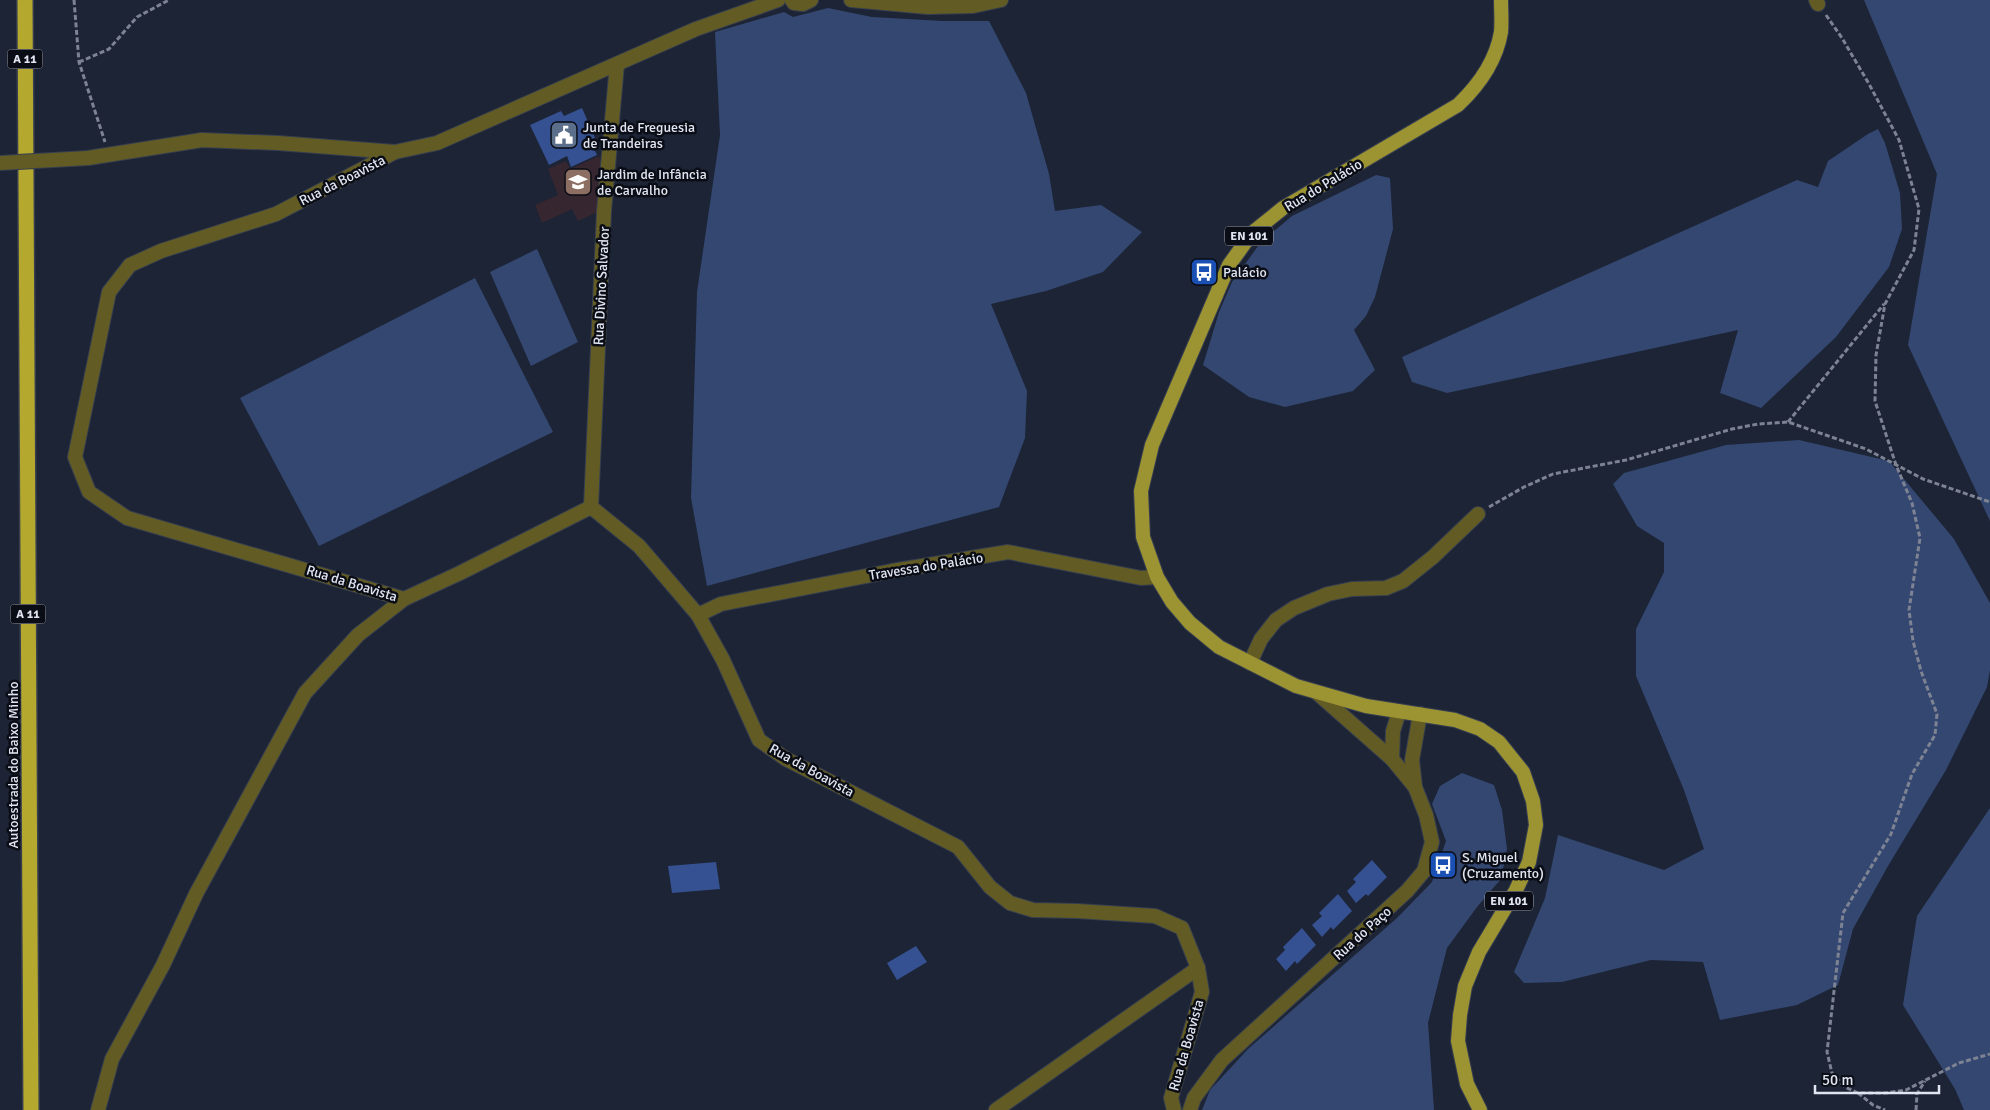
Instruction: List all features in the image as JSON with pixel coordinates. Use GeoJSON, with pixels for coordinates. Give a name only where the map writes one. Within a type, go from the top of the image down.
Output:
{"type":"FeatureCollection","features":[{"type":"Feature","properties":{"kind":"highway","name":"Autoestrada do Baixo Minho"},"geometry":{"type":"LineString","coordinates":[[25,0],[31,1110]]}},
{"type":"Feature","properties":{"kind":"main road","name":"Rua do Palácio"},"geometry":{"type":"LineString","coordinates":[[1157,576],[1143,536],[1141,491],[1143,482],[1152,445],[1229,265],[1252,233],[1283,208],[1458,105],[1477,87],[1491,62],[1501,32],[1501,0]]}},
{"type":"Feature","properties":{"kind":"main road","name":"EN 101"},"geometry":{"type":"LineString","coordinates":[[1157,576],[1172,602],[1190,623],[1219,646],[1250,663],[1296,686],[1316,692],[1366,706],[1454,720],[1480,729],[1499,742],[1523,772],[1533,801],[1536,826],[1529,862],[1516,890],[1479,952],[1465,986],[1460,1015],[1458,1041],[1467,1084],[1480,1110]]}},
{"type":"Feature","properties":{"kind":"street","name":"Rua da Boavista"},"geometry":{"type":"LineString","coordinates":[[778,0],[696,29],[437,143],[395,152],[276,214],[161,251],[130,265],[110,292],[75,457],[89,492],[127,518],[404,599],[591,508],[639,546],[698,615],[723,660],[760,740],[786,758],[958,847],[990,887],[1010,903],[1033,910],[1155,916],[1182,928],[1198,968],[1202,992],[1171,1098],[1174,1110]]}},
{"type":"Feature","properties":{"kind":"street"},"geometry":{"type":"LineString","coordinates":[[792,0],[794,3],[803,4],[811,0]]}},
{"type":"Feature","properties":{"kind":"street"},"geometry":{"type":"LineString","coordinates":[[851,0],[928,6],[973,6],[1001,0]]}},
{"type":"Feature","properties":{"kind":"street","name":"Rua Divino Salvador"},"geometry":{"type":"LineString","coordinates":[[591,508],[604,211],[618,64]]}},
{"type":"Feature","properties":{"kind":"street"},"geometry":{"type":"LineString","coordinates":[[0,162],[88,158],[202,140],[278,143],[395,152]]}},
{"type":"Feature","properties":{"kind":"street"},"geometry":{"type":"LineString","coordinates":[[1250,663],[1261,639],[1276,620],[1294,608],[1328,594],[1352,589],[1386,588],[1403,581],[1433,557],[1478,514]]}},
{"type":"Feature","properties":{"kind":"street","name":"Travessa do Palácio"},"geometry":{"type":"LineString","coordinates":[[698,615],[721,604],[892,571],[1008,552],[1141,578],[1157,576]]}},
{"type":"Feature","properties":{"kind":"street"},"geometry":{"type":"LineString","coordinates":[[98,1110],[112,1059],[163,965],[196,894],[306,692],[358,635],[404,599]]}},
{"type":"Feature","properties":{"kind":"street"},"geometry":{"type":"LineString","coordinates":[[1316,692],[1392,759],[1415,787]]}},
{"type":"Feature","properties":{"kind":"street"},"geometry":{"type":"LineString","coordinates":[[1392,759],[1393,731],[1399,712]]}},
{"type":"Feature","properties":{"kind":"street","name":"Rua do Paço"},"geometry":{"type":"LineString","coordinates":[[1190,1110],[1194,1098],[1222,1060],[1407,891],[1424,871],[1432,842],[1426,815],[1415,787],[1412,760],[1420,714]]}},
{"type":"Feature","properties":{"kind":"street"},"geometry":{"type":"LineString","coordinates":[[996,1110],[1198,968]]}},
{"type":"Feature","properties":{"kind":"path"},"geometry":{"type":"LineString","coordinates":[[74,0],[79,62],[109,154]]}},
{"type":"Feature","properties":{"kind":"path"},"geometry":{"type":"LineString","coordinates":[[79,62],[108,49],[137,17],[169,0]]}},
{"type":"Feature","properties":{"kind":"path"},"geometry":{"type":"LineString","coordinates":[[1788,422],[1885,304],[1914,250],[1919,209],[1899,140],[1847,45],[1817,2]]}},
{"type":"Feature","properties":{"kind":"path"},"geometry":{"type":"LineString","coordinates":[[1885,304],[1876,355],[1875,401],[1896,465],[1912,503],[1920,538],[1909,610],[1913,641],[1921,671],[1937,714],[1935,735],[1912,774],[1891,834],[1843,913],[1827,1052],[1832,1073],[1845,1088],[1858,1093],[1873,1105],[1885,1110]]}},
{"type":"Feature","properties":{"kind":"path"},"geometry":{"type":"LineString","coordinates":[[1478,514],[1501,499],[1553,474],[1626,460],[1732,429],[1758,424],[1788,422],[1866,449],[1923,480],[1990,502]]}},
{"type":"Feature","properties":{"kind":"path"},"geometry":{"type":"LineString","coordinates":[[1858,1093],[1886,1093],[1906,1090],[1959,1063],[1990,1054]]}},
{"type":"Feature","properties":{"kind":"path"},"geometry":{"type":"LineString","coordinates":[[1916,1110],[1917,1094],[1926,1079]]}},
{"type":"Feature","properties":{"kind":"shaded area"},"geometry":{"type":"Polygon","coordinates":[[[1864,0],[1990,0],[1990,521],[1908,345],[1937,174],[1864,0]]]}},
{"type":"Feature","properties":{"kind":"shaded area"},"geometry":{"type":"Polygon","coordinates":[[[828,8],[872,17],[943,21],[989,21],[1026,93],[1049,174],[1055,211],[1101,205],[1142,232],[1103,272],[1046,291],[991,304],[1027,391],[1025,438],[999,507],[707,586],[691,498],[697,292],[720,135],[715,32],[784,12],[793,17],[828,8]]]}},
{"type":"Feature","properties":{"kind":"shaded area"},"geometry":{"type":"Polygon","coordinates":[[[1878,129],[1885,143],[1900,193],[1902,229],[1889,267],[1836,337],[1761,408],[1720,393],[1738,330],[1447,393],[1412,382],[1402,357],[1797,180],[1818,187],[1828,161],[1878,129]]]}},
{"type":"Feature","properties":{"kind":"shaded area","name":"Jardim de Infância de Carvalho"},"geometry":{"type":"Polygon","coordinates":[[[599,156],[603,164],[600,211],[578,221],[572,209],[542,223],[535,205],[558,195],[548,169],[566,161],[570,169],[599,156]]]}},
{"type":"Feature","properties":{"kind":"shaded area"},"geometry":{"type":"Polygon","coordinates":[[[1376,175],[1390,178],[1393,229],[1375,297],[1366,316],[1354,330],[1375,370],[1353,391],[1285,407],[1249,397],[1203,365],[1219,312],[1232,282],[1261,242],[1292,216],[1376,175]]]}},
{"type":"Feature","properties":{"kind":"shaded area"},"geometry":{"type":"Polygon","coordinates":[[[537,249],[578,342],[531,366],[490,272],[537,249]]]}},
{"type":"Feature","properties":{"kind":"shaded area"},"geometry":{"type":"Polygon","coordinates":[[[475,278],[553,432],[319,546],[240,398],[475,278]]]}},
{"type":"Feature","properties":{"kind":"shaded area"},"geometry":{"type":"Polygon","coordinates":[[[1799,440],[1889,461],[1954,539],[1990,603],[1990,670],[1987,687],[1946,770],[1888,866],[1853,929],[1838,985],[1797,1005],[1720,1020],[1703,962],[1651,960],[1562,982],[1524,983],[1514,972],[1545,898],[1558,835],[1664,870],[1704,849],[1684,790],[1636,676],[1636,629],[1664,572],[1664,543],[1637,526],[1613,484],[1624,473],[1726,445],[1799,440]]]}},
{"type":"Feature","properties":{"kind":"shaded area"},"geometry":{"type":"Polygon","coordinates":[[[1462,773],[1494,785],[1502,810],[1507,849],[1501,879],[1477,907],[1447,948],[1428,1023],[1434,1110],[1202,1110],[1210,1090],[1248,1049],[1397,918],[1432,882],[1446,841],[1432,804],[1440,786],[1462,773]]]}},
{"type":"Feature","properties":{"kind":"shaded area"},"geometry":{"type":"Polygon","coordinates":[[[1990,808],[1990,1110],[1964,1110],[1955,1089],[1903,1005],[1917,916],[1990,808]]]}},
{"type":"Feature","properties":{"kind":"building"},"geometry":{"type":"Polygon","coordinates":[[[582,108],[595,138],[590,140],[597,155],[571,167],[567,156],[549,165],[530,125],[561,111],[564,116],[582,108]]]}},
{"type":"Feature","properties":{"kind":"building"},"geometry":{"type":"Polygon","coordinates":[[[1372,860],[1387,877],[1368,896],[1366,894],[1356,903],[1347,891],[1356,882],[1353,879],[1372,860]]]}},
{"type":"Feature","properties":{"kind":"building"},"geometry":{"type":"Polygon","coordinates":[[[716,862],[720,889],[672,893],[668,866],[716,862]]]}},
{"type":"Feature","properties":{"kind":"building"},"geometry":{"type":"Polygon","coordinates":[[[1338,894],[1352,911],[1333,930],[1331,927],[1322,937],[1312,925],[1322,916],[1319,913],[1338,894]]]}},
{"type":"Feature","properties":{"kind":"building"},"geometry":{"type":"Polygon","coordinates":[[[1302,928],[1316,945],[1297,964],[1295,961],[1286,971],[1276,959],[1285,950],[1283,947],[1302,928]]]}},
{"type":"Feature","properties":{"kind":"building"},"geometry":{"type":"Polygon","coordinates":[[[916,946],[927,962],[897,980],[887,963],[916,946]]]}},
{"type":"Feature","properties":{"kind":"place","name":"Junta de Freguesia de Trandeiras"},"geometry":{"type":"Point","coordinates":[564,135]}},
{"type":"Feature","properties":{"kind":"place","name":"Jardim de Infância de Carvalho"},"geometry":{"type":"Point","coordinates":[578,182]}},
{"type":"Feature","properties":{"kind":"place","name":"Palácio"},"geometry":{"type":"Point","coordinates":[1204,272]}},
{"type":"Feature","properties":{"kind":"place","name":"S. Miguel (Cruzamento)"},"geometry":{"type":"Point","coordinates":[1443,865]}}]}
